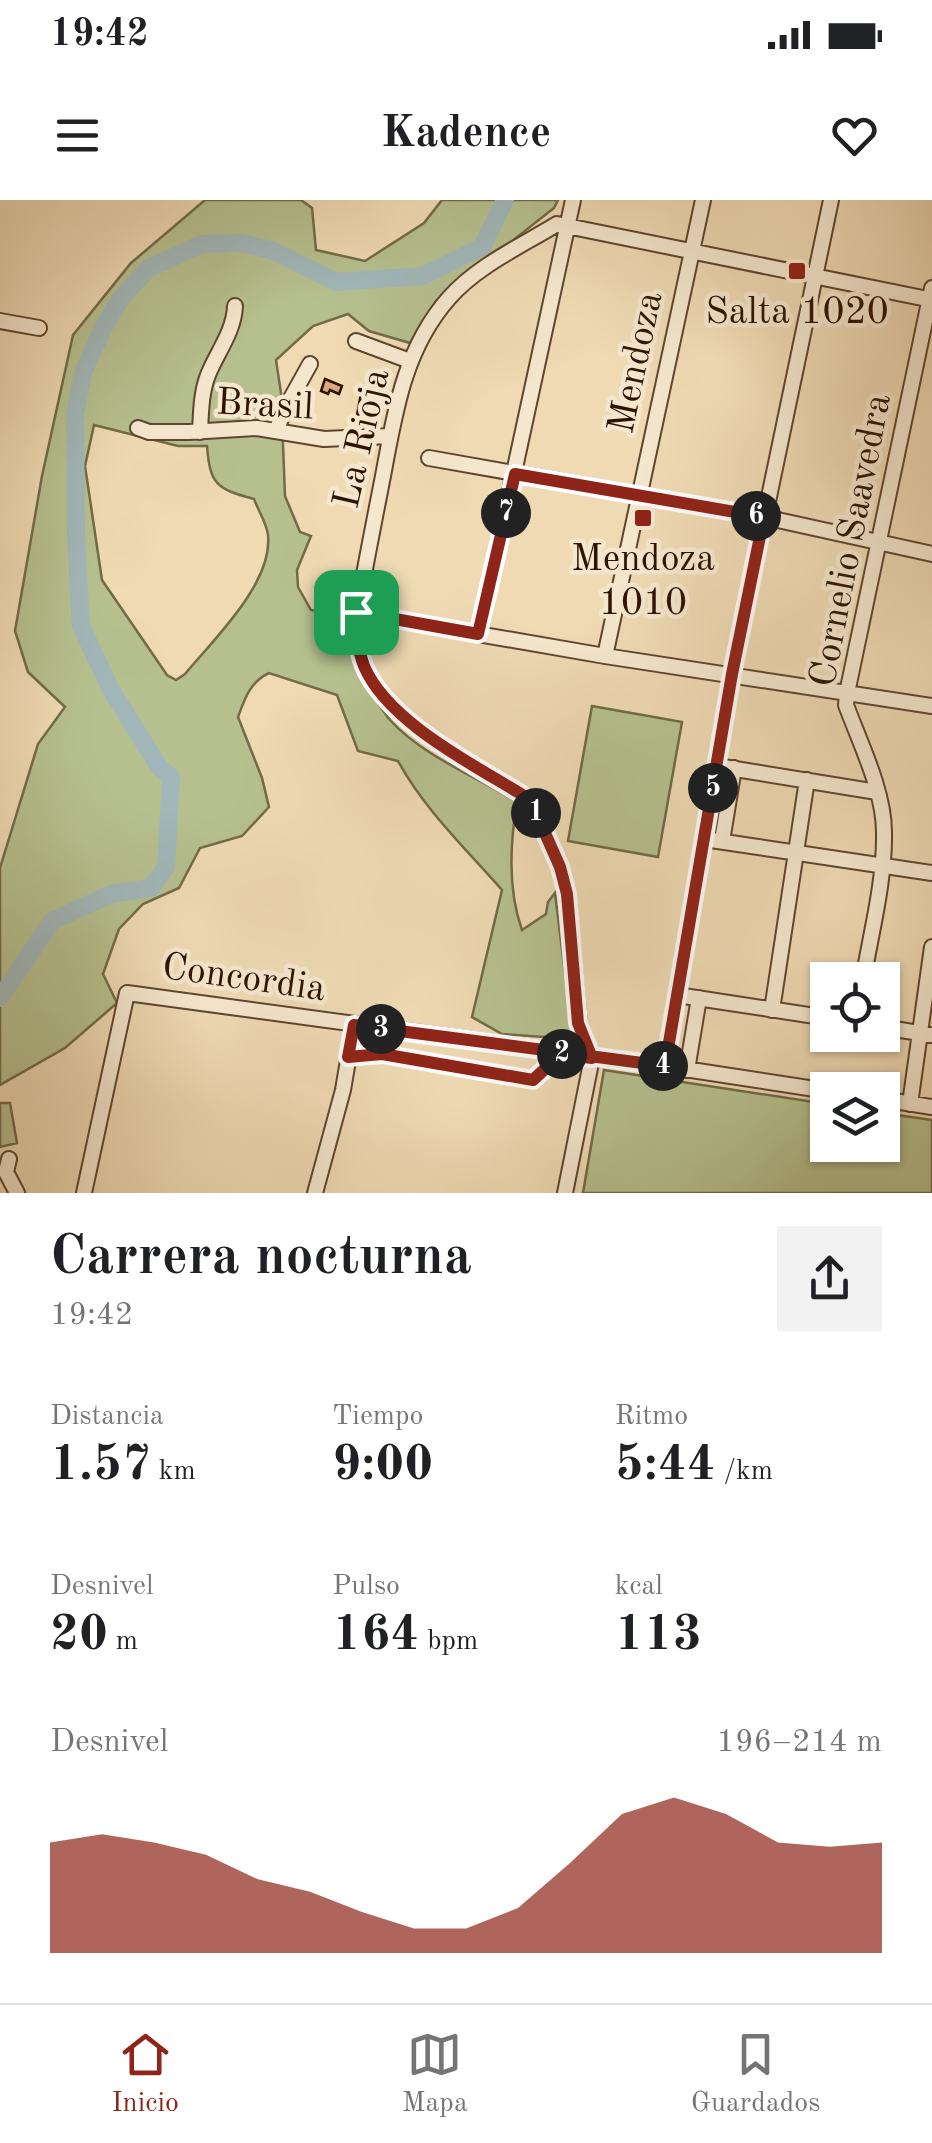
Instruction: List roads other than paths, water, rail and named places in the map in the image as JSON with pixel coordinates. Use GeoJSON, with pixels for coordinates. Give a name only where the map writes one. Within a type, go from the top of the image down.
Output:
{"type":"FeatureCollection","features":[{"type":"Feature","properties":{"kind":"street","name":"Mendoza"},"geometry":{"type":"LineString","coordinates":[[605,656],[703,200]]}},
{"type":"Feature","properties":{"kind":"street"},"geometry":{"type":"LineString","coordinates":[[665,1066],[732,674],[831,200]]}},
{"type":"Feature","properties":{"kind":"street"},"geometry":{"type":"LineString","coordinates":[[478,634],[515,474],[563,225],[573,202]]}},
{"type":"Feature","properties":{"kind":"street"},"geometry":{"type":"LineString","coordinates":[[563,225],[814,277],[931,296]]}},
{"type":"Feature","properties":{"kind":"street","name":"La Rioja"},"geometry":{"type":"LineString","coordinates":[[563,225],[464,283],[430,322],[410,360],[390,436],[356,612],[356,638],[365,668],[382,694],[419,729],[521,794],[533,806],[560,867],[567,894],[578,1023],[592,1058]]}},
{"type":"Feature","properties":{"kind":"street","name":"Cornelio Saavedra"},"geometry":{"type":"LineString","coordinates":[[867,962],[884,831],[878,792],[846,704],[846,693],[931,296]]}},
{"type":"Feature","properties":{"kind":"street"},"geometry":{"type":"LineString","coordinates":[[200,432],[206,379],[228,336],[235,306]]}},
{"type":"Feature","properties":{"kind":"street"},"geometry":{"type":"LineString","coordinates":[[0,321],[39,328]]}},
{"type":"Feature","properties":{"kind":"street"},"geometry":{"type":"LineString","coordinates":[[356,342],[410,360]]}},
{"type":"Feature","properties":{"kind":"street"},"geometry":{"type":"LineString","coordinates":[[276,431],[310,364]]}},
{"type":"Feature","properties":{"kind":"street","name":"Brasil"},"geometry":{"type":"LineString","coordinates":[[138,428],[150,432],[257,428],[350,440],[390,436]]}},
{"type":"Feature","properties":{"kind":"street"},"geometry":{"type":"LineString","coordinates":[[430,458],[764,517],[932,554]]}},
{"type":"Feature","properties":{"kind":"street"},"geometry":{"type":"LineString","coordinates":[[356,612],[605,656],[932,706]]}},
{"type":"Feature","properties":{"kind":"street"},"geometry":{"type":"LineString","coordinates":[[716,766],[878,792]]}},
{"type":"Feature","properties":{"kind":"street"},"geometry":{"type":"LineString","coordinates":[[722,841],[734,768]]}},
{"type":"Feature","properties":{"kind":"street"},"geometry":{"type":"LineString","coordinates":[[772,1010],[807,780]]}},
{"type":"Feature","properties":{"kind":"street"},"geometry":{"type":"LineString","coordinates":[[704,838],[932,873]]}},
{"type":"Feature","properties":{"kind":"street"},"geometry":{"type":"LineString","coordinates":[[910,1104],[926,1034],[931,954]]}},
{"type":"Feature","properties":{"kind":"street","name":"Concordia"},"geometry":{"type":"LineString","coordinates":[[84,1193],[127,992],[810,1088]]}},
{"type":"Feature","properties":{"kind":"street"},"geometry":{"type":"LineString","coordinates":[[678,995],[810,1015]]}},
{"type":"Feature","properties":{"kind":"street"},"geometry":{"type":"LineString","coordinates":[[687,1070],[699,998]]}},
{"type":"Feature","properties":{"kind":"street"},"geometry":{"type":"LineString","coordinates":[[316,1193],[343,1090],[354,1025]]}},
{"type":"Feature","properties":{"kind":"street"},"geometry":{"type":"LineString","coordinates":[[900,1029],[926,1034]]}},
{"type":"Feature","properties":{"kind":"street"},"geometry":{"type":"LineString","coordinates":[[348,1057],[382,1054],[533,1080],[561,1054]]}},
{"type":"Feature","properties":{"kind":"street"},"geometry":{"type":"LineString","coordinates":[[565,1193],[592,1058]]}},
{"type":"Feature","properties":{"kind":"street"},"geometry":{"type":"LineString","coordinates":[[900,1103],[932,1107]]}},
{"type":"Feature","properties":{"kind":"street"},"geometry":{"type":"LineString","coordinates":[[9,1159],[6,1172],[17,1193]]}},
{"type":"Feature","properties":{"kind":"waterway"},"geometry":{"type":"LineString","coordinates":[[0,998],[52,921],[111,894],[151,888],[166,867],[171,777],[160,768],[111,690],[81,626],[75,413],[84,370],[121,298],[149,268],[202,244],[242,243],[274,251],[336,282],[423,276],[482,247],[505,200]]}},
{"type":"Feature","properties":{"kind":"place","name":"Salta 1020"},"geometry":{"type":"Point","coordinates":[797,271]}},
{"type":"Feature","properties":{"kind":"place","name":"Mendoza 1010"},"geometry":{"type":"Point","coordinates":[643,518]}}]}
